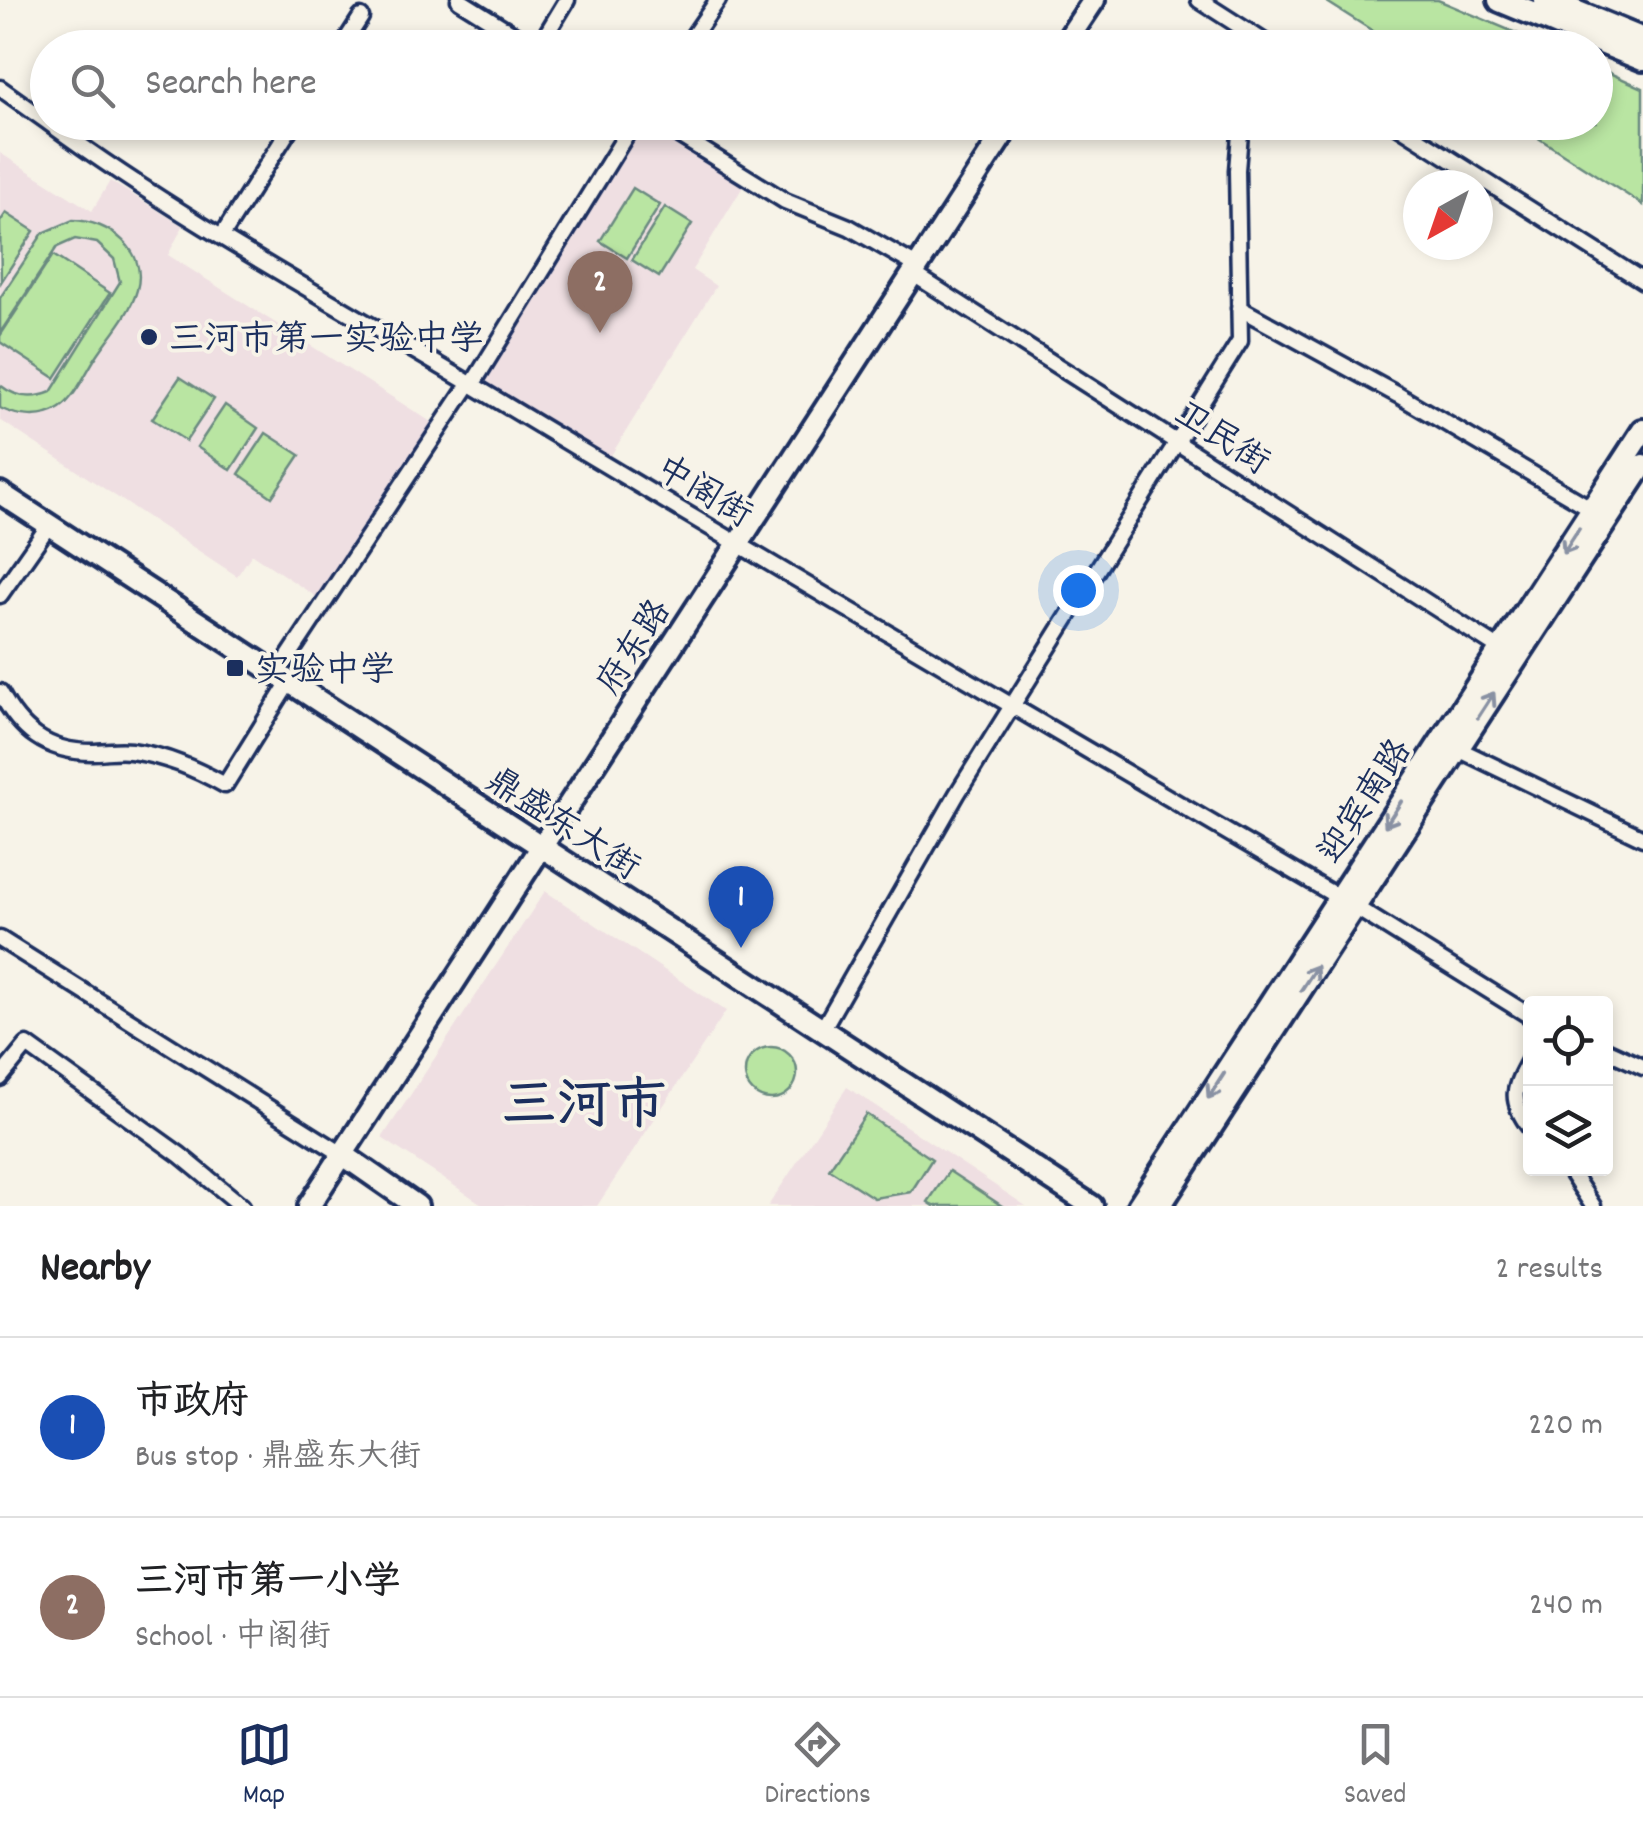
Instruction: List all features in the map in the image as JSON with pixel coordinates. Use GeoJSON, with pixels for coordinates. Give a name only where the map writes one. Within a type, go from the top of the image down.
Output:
{"type":"FeatureCollection","features":[{"type":"Feature","properties":{"kind":"main road"},"geometry":{"type":"LineString","coordinates":[[1074,30],[1094,0]]}},
{"type":"Feature","properties":{"kind":"main road"},"geometry":{"type":"LineString","coordinates":[[1500,0],[1573,30]]}},
{"type":"Feature","properties":{"kind":"main road"},"geometry":{"type":"LineString","coordinates":[[1546,0],[1643,40]]}},
{"type":"Feature","properties":{"kind":"main road"},"geometry":{"type":"LineString","coordinates":[[1613,47],[1643,59]]}},
{"type":"Feature","properties":{"kind":"main road","name":"府东路"},"geometry":{"type":"LineString","coordinates":[[309,1206],[999,140]]}},
{"type":"Feature","properties":{"kind":"main road","name":"迎宾南路"},"geometry":{"type":"LineString","coordinates":[[1160,1206],[1500,649],[1643,430]]}},
{"type":"Feature","properties":{"kind":"main road","name":"迎宾南路"},"geometry":{"type":"LineString","coordinates":[[1138,1206],[1347,902],[1458,749],[1643,465]]}},
{"type":"Feature","properties":{"kind":"main road","name":"鼎盛东大街"},"geometry":{"type":"LineString","coordinates":[[0,493],[1092,1206]]}},
{"type":"Feature","properties":{"kind":"main road"},"geometry":{"type":"LineString","coordinates":[[342,1154],[417,1206]]}},
{"type":"Feature","properties":{"kind":"street"},"geometry":{"type":"LineString","coordinates":[[459,0],[508,30]]}},
{"type":"Feature","properties":{"kind":"street"},"geometry":{"type":"LineString","coordinates":[[548,30],[567,0]]}},
{"type":"Feature","properties":{"kind":"street"},"geometry":{"type":"LineString","coordinates":[[697,30],[718,0]]}},
{"type":"Feature","properties":{"kind":"street"},"geometry":{"type":"LineString","coordinates":[[1199,0],[1246,30]]}},
{"type":"Feature","properties":{"kind":"street"},"geometry":{"type":"LineString","coordinates":[[353,30],[361,17]]}},
{"type":"Feature","properties":{"kind":"street","name":"中阁街"},"geometry":{"type":"LineString","coordinates":[[0,88],[30,109]]}},
{"type":"Feature","properties":{"kind":"street","name":"中阁街"},"geometry":{"type":"LineString","coordinates":[[73,140],[222,236],[1347,902],[1523,1012]]}},
{"type":"Feature","properties":{"kind":"street"},"geometry":{"type":"LineString","coordinates":[[222,236],[283,140]]}},
{"type":"Feature","properties":{"kind":"street"},"geometry":{"type":"LineString","coordinates":[[0,692],[23,728],[49,743],[79,751],[126,750],[164,757],[225,785],[283,678],[623,140]]}},
{"type":"Feature","properties":{"kind":"street","name":"卫民街"},"geometry":{"type":"LineString","coordinates":[[687,140],[785,201],[849,227],[1500,649]]}},
{"type":"Feature","properties":{"kind":"street"},"geometry":{"type":"LineString","coordinates":[[822,1030],[957,794],[1240,341],[1240,140]]}},
{"type":"Feature","properties":{"kind":"street"},"geometry":{"type":"LineString","coordinates":[[1420,140],[1643,281]]}},
{"type":"Feature","properties":{"kind":"street"},"geometry":{"type":"LineString","coordinates":[[1239,308],[1398,395],[1592,509]]}},
{"type":"Feature","properties":{"kind":"street"},"geometry":{"type":"LineString","coordinates":[[0,596],[49,525]]}},
{"type":"Feature","properties":{"kind":"street"},"geometry":{"type":"LineString","coordinates":[[1458,749],[1643,838]]}},
{"type":"Feature","properties":{"kind":"street"},"geometry":{"type":"LineString","coordinates":[[0,939],[342,1154]]}},
{"type":"Feature","properties":{"kind":"street"},"geometry":{"type":"LineString","coordinates":[[0,1078],[27,1045],[180,1154],[242,1206]]}},
{"type":"Feature","properties":{"kind":"street"},"geometry":{"type":"LineString","coordinates":[[1613,1053],[1643,1067]]}},
{"type":"Feature","properties":{"kind":"street"},"geometry":{"type":"LineString","coordinates":[[1523,1072],[1514,1098],[1523,1115]]}},
{"type":"Feature","properties":{"kind":"street"},"geometry":{"type":"LineString","coordinates":[[1573,1176],[1593,1206]]}},
{"type":"Feature","properties":{"kind":"shaded area"},"geometry":{"type":"Polygon","coordinates":[[[634,140],[672,140],[744,185],[692,270],[716,286],[610,457],[483,380],[634,140]]]}},
{"type":"Feature","properties":{"kind":"shaded area","name":"三河市第一实验中学"},"geometry":{"type":"Polygon","coordinates":[[[0,153],[92,211],[110,181],[183,226],[168,255],[436,425],[321,600],[252,554],[237,576],[0,420],[0,153]]]}},
{"type":"Feature","properties":{"kind":"shaded area"},"geometry":{"type":"Polygon","coordinates":[[[545,891],[726,1011],[597,1206],[485,1206],[382,1138],[545,891]]]}},
{"type":"Feature","properties":{"kind":"shaded area"},"geometry":{"type":"Polygon","coordinates":[[[847,1087],[1026,1206],[768,1206],[847,1087]]]}},
{"type":"Feature","properties":{"kind":"green space"},"geometry":{"type":"Polygon","coordinates":[[[1324,0],[1438,0],[1509,30],[1371,30],[1324,0]]]}},
{"type":"Feature","properties":{"kind":"green space"},"geometry":{"type":"Polygon","coordinates":[[[1613,75],[1643,88],[1643,205],[1542,140],[1613,140],[1613,75]]]}},
{"type":"Feature","properties":{"kind":"green space"},"geometry":{"type":"Polygon","coordinates":[[[633,188],[660,205],[627,258],[600,241],[633,188]]]}},
{"type":"Feature","properties":{"kind":"green space"},"geometry":{"type":"Polygon","coordinates":[[[665,207],[692,224],[659,277],[632,260],[665,207]]]}},
{"type":"Feature","properties":{"kind":"green space"},"geometry":{"type":"Polygon","coordinates":[[[6,213],[34,231],[1,282],[0,222],[6,213]]]}},
{"type":"Feature","properties":{"kind":"green space"},"geometry":{"type":"Polygon","coordinates":[[[73,220],[100,226],[123,240],[137,262],[137,290],[125,316],[65,404],[46,414],[14,413],[0,408],[0,385],[24,396],[51,392],[120,282],[114,259],[97,243],[75,239],[57,247],[0,333],[0,298],[43,233],[73,220]]]}},
{"type":"Feature","properties":{"kind":"green space"},"geometry":{"type":"Polygon","coordinates":[[[53,255],[110,293],[55,378],[0,342],[0,336],[53,255]]]}},
{"type":"Feature","properties":{"kind":"green space"},"geometry":{"type":"Polygon","coordinates":[[[180,377],[214,399],[186,441],[152,419],[180,377]]]}},
{"type":"Feature","properties":{"kind":"green space"},"geometry":{"type":"Polygon","coordinates":[[[225,405],[258,428],[231,470],[197,447],[225,405]]]}},
{"type":"Feature","properties":{"kind":"green space"},"geometry":{"type":"Polygon","coordinates":[[[266,433],[300,455],[272,497],[239,474],[266,433]]]}},
{"type":"Feature","properties":{"kind":"green space"},"geometry":{"type":"Polygon","coordinates":[[[771,1047],[789,1055],[797,1073],[789,1091],[771,1099],[753,1091],[745,1073],[753,1055],[771,1047]]]}},
{"type":"Feature","properties":{"kind":"green space"},"geometry":{"type":"Polygon","coordinates":[[[866,1114],[932,1159],[911,1192],[874,1198],[829,1169],[866,1114]]]}},
{"type":"Feature","properties":{"kind":"green space"},"geometry":{"type":"Polygon","coordinates":[[[949,1171],[1002,1206],[934,1206],[928,1202],[949,1171]]]}},
{"type":"Feature","properties":{"kind":"place","name":"三河市第一小学"},"geometry":{"type":"Point","coordinates":[600,333]}},
{"type":"Feature","properties":{"kind":"place","name":"三河市第一实验中学"},"geometry":{"type":"Point","coordinates":[149,337]}},
{"type":"Feature","properties":{"kind":"place","name":"实验中学"},"geometry":{"type":"Point","coordinates":[235,668]}},
{"type":"Feature","properties":{"kind":"place","name":"市政府"},"geometry":{"type":"Point","coordinates":[741,948]}},
{"type":"Feature","properties":{"kind":"district","name":"三河市"},"geometry":{"type":"Point","coordinates":[584,1102]}}]}
